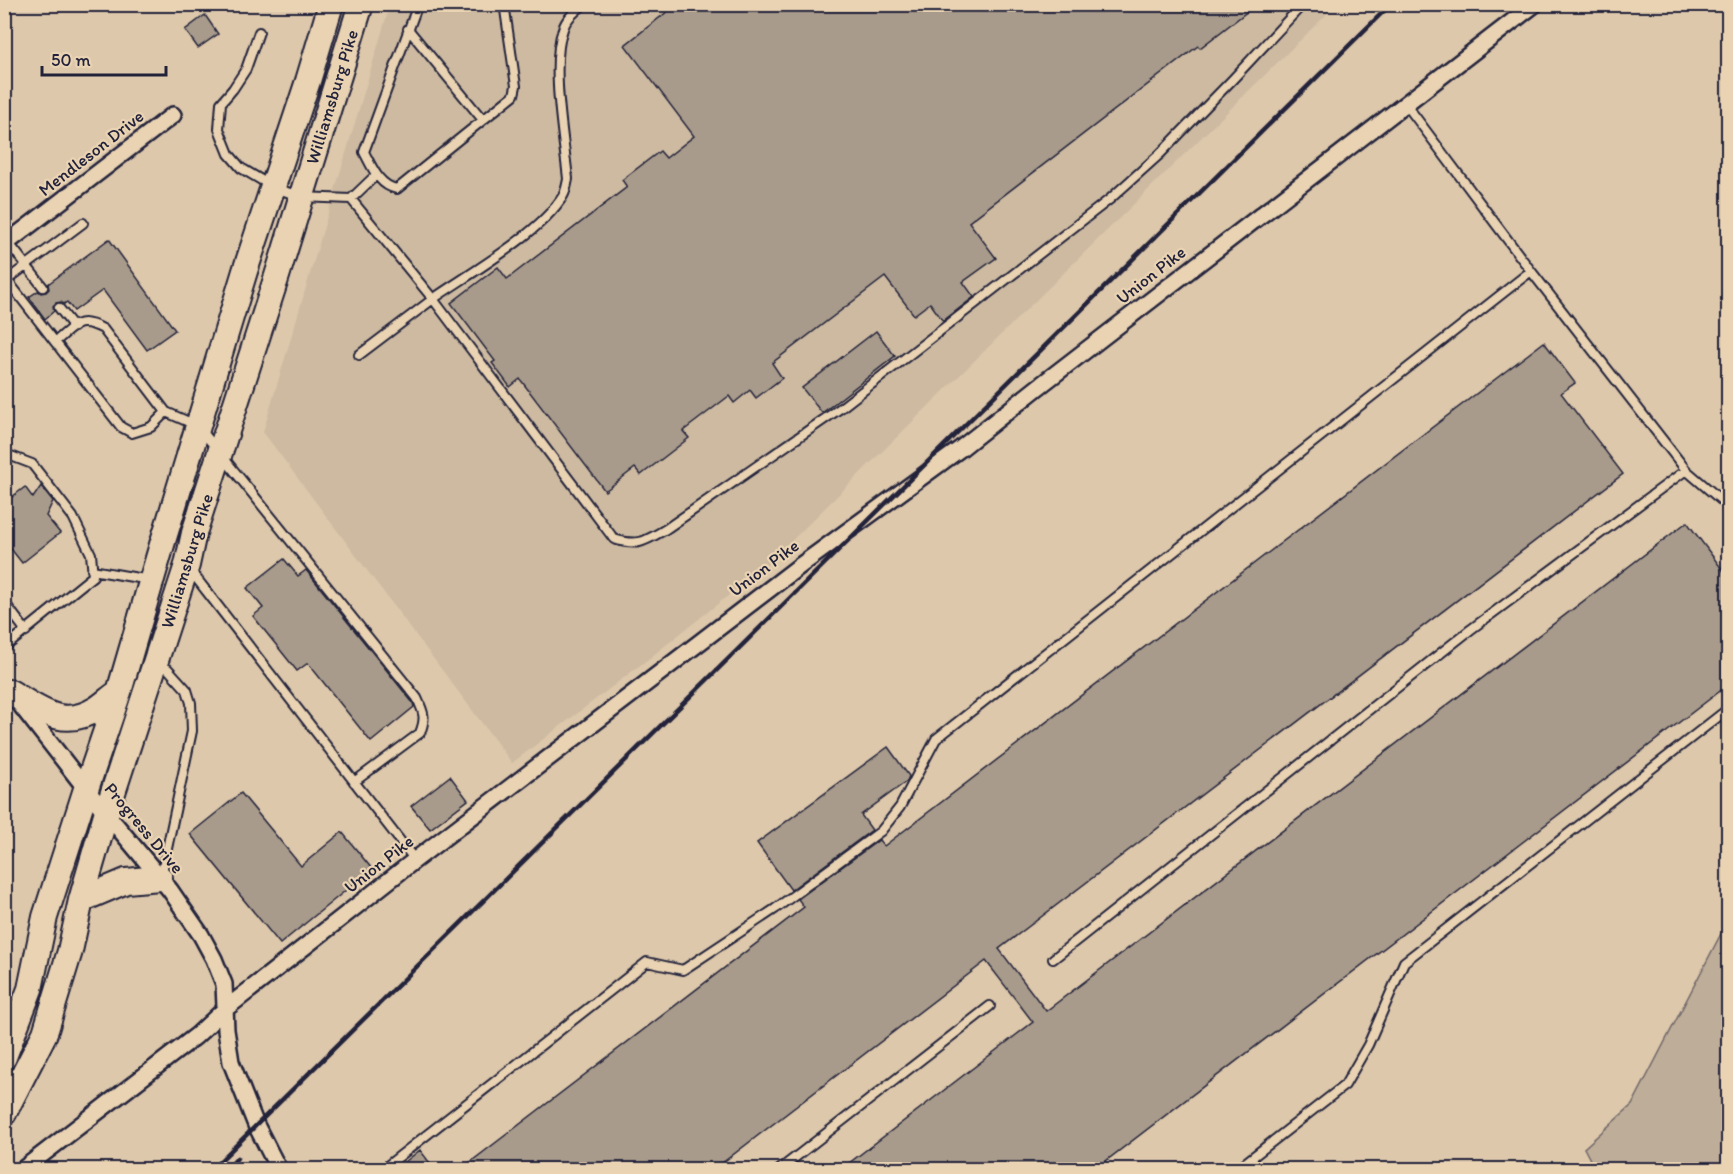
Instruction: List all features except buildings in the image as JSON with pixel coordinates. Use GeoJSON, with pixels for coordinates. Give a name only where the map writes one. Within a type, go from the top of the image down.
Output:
{"type":"FeatureCollection","features":[{"type":"Feature","properties":{"kind":"main road","name":"Williamsburg Pike"},"geometry":{"type":"LineString","coordinates":[[4,1057],[30,989],[45,917],[119,692],[245,271],[331,4]]}},
{"type":"Feature","properties":{"kind":"main road","name":"Williamsburg Pike"},"geometry":{"type":"LineString","coordinates":[[4,1113],[45,1033],[70,951],[81,900],[106,814],[187,565],[194,533],[361,4]]}},
{"type":"Feature","properties":{"kind":"main road"},"geometry":{"type":"LineString","coordinates":[[7,688],[52,716],[72,720],[96,710],[119,692]]}},
{"type":"Feature","properties":{"kind":"main road"},"geometry":{"type":"LineString","coordinates":[[81,900],[126,881],[160,878]]}},
{"type":"Feature","properties":{"kind":"street","name":"Union Pike"},"geometry":{"type":"LineString","coordinates":[[22,1170],[196,1036],[225,1010],[415,860],[801,565],[960,449],[1535,4]]}},
{"type":"Feature","properties":{"kind":"street","name":"Mendleson Drive"},"geometry":{"type":"LineString","coordinates":[[6,243],[173,115]]}},
{"type":"Feature","properties":{"kind":"street","name":"Progress Drive"},"geometry":{"type":"LineString","coordinates":[[7,688],[106,814],[160,878],[201,934],[224,984],[226,1030],[231,1062],[256,1125],[279,1170]]}},
{"type":"Feature","properties":{"kind":"lane"},"geometry":{"type":"LineString","coordinates":[[418,4],[364,152],[376,176],[390,188],[397,189],[514,95],[516,86],[505,10],[508,4]]}},
{"type":"Feature","properties":{"kind":"lane"},"geometry":{"type":"LineString","coordinates":[[359,355],[536,226],[564,195],[568,179],[557,68],[563,27],[573,13],[584,4]]}},
{"type":"Feature","properties":{"kind":"lane"},"geometry":{"type":"LineString","coordinates":[[351,199],[433,299],[614,539],[627,543],[640,543],[666,529],[842,407],[1110,199],[1160,154],[1303,4]]}},
{"type":"Feature","properties":{"kind":"lane"},"geometry":{"type":"LineString","coordinates":[[408,29],[483,120]]}},
{"type":"Feature","properties":{"kind":"lane"},"geometry":{"type":"LineString","coordinates":[[259,32],[246,69],[221,103],[219,129],[229,154],[242,168],[273,187],[301,197],[351,199],[376,176]]}},
{"type":"Feature","properties":{"kind":"lane"},"geometry":{"type":"LineString","coordinates":[[1405,103],[1531,271],[1686,470],[1728,506]]}},
{"type":"Feature","properties":{"kind":"lane"},"geometry":{"type":"LineString","coordinates":[[83,223],[7,280],[121,427],[132,433],[151,427],[166,412]]}},
{"type":"Feature","properties":{"kind":"lane"},"geometry":{"type":"LineString","coordinates":[[6,243],[43,288]]}},
{"type":"Feature","properties":{"kind":"lane"},"geometry":{"type":"LineString","coordinates":[[382,1170],[647,962],[683,970],[775,909],[881,831],[900,807],[936,739],[1531,271]]}},
{"type":"Feature","properties":{"kind":"lane"},"geometry":{"type":"LineString","coordinates":[[59,308],[74,327]]}},
{"type":"Feature","properties":{"kind":"lane"},"geometry":{"type":"LineString","coordinates":[[55,342],[80,322],[90,322],[103,329],[166,412],[198,426],[417,698],[424,712],[420,733],[354,782]]}},
{"type":"Feature","properties":{"kind":"lane"},"geometry":{"type":"LineString","coordinates":[[4,457],[11,456],[32,464],[73,517],[91,554],[93,576],[4,648]]}},
{"type":"Feature","properties":{"kind":"lane"},"geometry":{"type":"LineString","coordinates":[[1053,958],[1470,630],[1686,470]]}},
{"type":"Feature","properties":{"kind":"lane"},"geometry":{"type":"LineString","coordinates":[[187,565],[415,860]]}},
{"type":"Feature","properties":{"kind":"lane"},"geometry":{"type":"LineString","coordinates":[[92,570],[151,581]]}},
{"type":"Feature","properties":{"kind":"lane"},"geometry":{"type":"LineString","coordinates":[[4,602],[26,631]]}},
{"type":"Feature","properties":{"kind":"lane"},"geometry":{"type":"LineString","coordinates":[[155,663],[168,669],[187,690],[191,704],[192,731],[160,878]]}},
{"type":"Feature","properties":{"kind":"lane"},"geometry":{"type":"LineString","coordinates":[[1236,1170],[1345,1085],[1368,1045],[1404,962],[1728,709]]}},
{"type":"Feature","properties":{"kind":"lane"},"geometry":{"type":"LineString","coordinates":[[778,1170],[990,1006]]}},
{"type":"Feature","properties":{"kind":"shaded area"},"geometry":{"type":"Polygon","coordinates":[[[390,5],[1336,5],[768,564],[512,763],[263,432],[390,5]]]}},
{"type":"Feature","properties":{"kind":"shaded area"},"geometry":{"type":"Polygon","coordinates":[[[1728,914],[1728,1169],[1595,1169],[1584,1148],[1632,1105],[1726,924],[1728,914]]]}},
{"type":"Feature","properties":{"kind":"railway"},"geometry":{"type":"LineString","coordinates":[[211,1170],[1391,4]]}},
{"type":"Feature","properties":{"kind":"railway"},"geometry":{"type":"LineString","coordinates":[[227,1170],[237,1158]]}}]}
